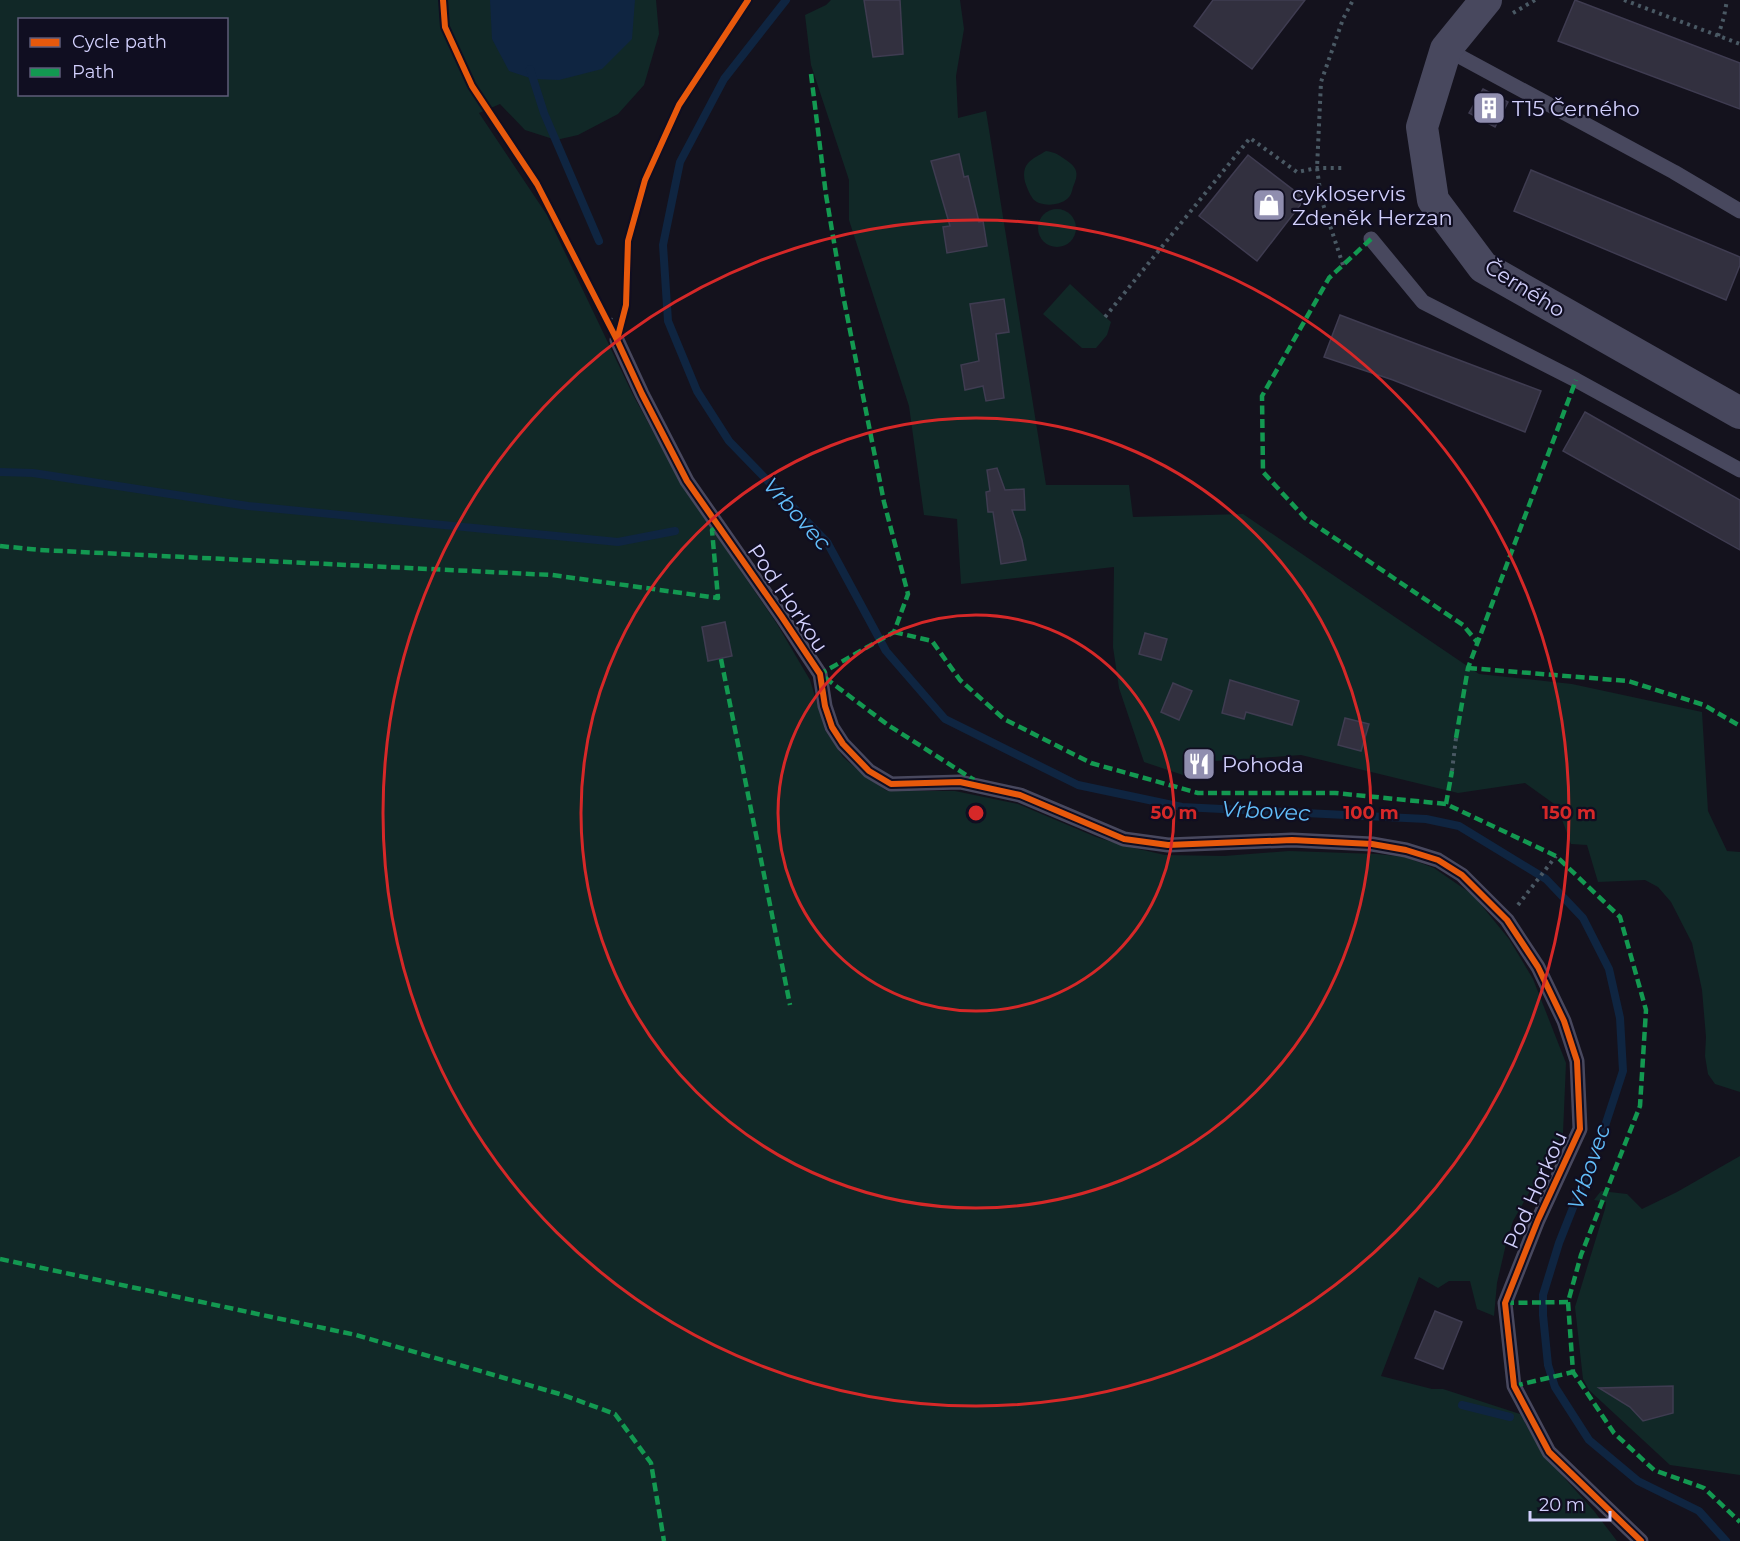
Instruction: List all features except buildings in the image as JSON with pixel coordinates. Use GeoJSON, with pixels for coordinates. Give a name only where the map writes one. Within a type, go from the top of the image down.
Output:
{"type":"FeatureCollection","features":[{"type":"Feature","properties":{"kind":"street","name":"Černého"},"geometry":{"type":"LineString","coordinates":[[1496,9],[1446,49],[1422,127],[1433,200],[1483,267],[1740,413]]}},
{"type":"Feature","properties":{"kind":"lane"},"geometry":{"type":"LineString","coordinates":[[1446,49],[1674,172],[1740,212]]}},
{"type":"Feature","properties":{"kind":"lane"},"geometry":{"type":"LineString","coordinates":[[1371,238],[1423,302],[1576,381],[1740,470]]}},
{"type":"Feature","properties":{"kind":"lane","name":"Pod Horkou"},"geometry":{"type":"LineString","coordinates":[[616,340],[687,481],[819,674],[832,727],[843,744],[870,771],[891,784],[960,782],[1020,795],[1124,839],[1168,845],[1303,840],[1372,844],[1406,850],[1438,860],[1462,874],[1507,920],[1538,968],[1564,1021],[1576,1061],[1580,1129],[1538,1220],[1505,1303],[1514,1386],[1549,1452],[1641,1541]]}},
{"type":"Feature","properties":{"kind":"path"},"geometry":{"type":"LineString","coordinates":[[1343,265],[1321,198],[1317,168],[1321,82],[1343,19],[1353,0]]}},
{"type":"Feature","properties":{"kind":"path"},"geometry":{"type":"LineString","coordinates":[[1496,9],[1536,0]]}},
{"type":"Feature","properties":{"kind":"path"},"geometry":{"type":"LineString","coordinates":[[1624,0],[1740,44]]}},
{"type":"Feature","properties":{"kind":"path"},"geometry":{"type":"LineString","coordinates":[[1718,36],[1727,0]]}},
{"type":"Feature","properties":{"kind":"path"},"geometry":{"type":"LineString","coordinates":[[1105,317],[1250,138],[1297,172],[1317,168],[1344,168]]}},
{"type":"Feature","properties":{"kind":"path"},"geometry":{"type":"LineString","coordinates":[[1452,771],[1456,738]]}},
{"type":"Feature","properties":{"kind":"path"},"geometry":{"type":"LineString","coordinates":[[1521,902],[1549,862],[1556,856]]}},
{"type":"Feature","properties":{"kind":"green space"},"geometry":{"type":"Polygon","coordinates":[[[0,0],[656,0],[659,34],[644,85],[618,114],[578,135],[556,140],[525,130],[500,104],[479,113],[547,215],[633,395],[681,483],[777,624],[810,680],[825,730],[843,757],[887,791],[955,791],[1018,804],[1096,837],[1165,855],[1224,856],[1289,851],[1405,857],[1434,868],[1473,895],[1509,939],[1533,979],[1566,1063],[1563,1133],[1513,1221],[1497,1283],[1494,1316],[1477,1309],[1470,1281],[1449,1281],[1438,1288],[1419,1277],[1381,1376],[1432,1389],[1443,1389],[1520,1414],[1542,1453],[1594,1511],[1617,1541],[0,1541],[0,0]]]}},
{"type":"Feature","properties":{"kind":"green space"},"geometry":{"type":"Polygon","coordinates":[[[831,0],[960,0],[964,29],[956,76],[958,118],[986,111],[1046,485],[1129,485],[1133,517],[1243,514],[1479,674],[1572,684],[1702,712],[1708,811],[1727,851],[1740,852],[1740,1092],[1715,1084],[1708,1074],[1702,990],[1692,943],[1671,902],[1658,887],[1645,880],[1598,882],[1587,845],[1571,844],[1557,806],[1525,783],[1458,793],[1301,755],[1215,761],[1192,778],[1144,762],[1119,688],[1113,647],[1114,567],[961,584],[957,519],[924,515],[909,406],[849,220],[849,180],[811,65],[805,15],[826,5],[831,0]]]}},
{"type":"Feature","properties":{"kind":"green space"},"geometry":{"type":"Polygon","coordinates":[[[1046,151],[1061,157],[1073,166],[1076,172],[1071,193],[1064,201],[1055,204],[1036,202],[1030,195],[1025,182],[1024,170],[1028,163],[1046,151]]]}},
{"type":"Feature","properties":{"kind":"green space"},"geometry":{"type":"Polygon","coordinates":[[[1057,209],[1071,214],[1076,228],[1071,242],[1057,247],[1043,242],[1038,228],[1043,214],[1057,209]]]}},
{"type":"Feature","properties":{"kind":"green space"},"geometry":{"type":"Polygon","coordinates":[[[1070,284],[1111,322],[1107,335],[1096,348],[1082,348],[1043,314],[1070,284]]]}},
{"type":"Feature","properties":{"kind":"green space"},"geometry":{"type":"Polygon","coordinates":[[[1740,1156],[1740,1475],[1670,1465],[1589,1390],[1583,1379],[1575,1307],[1605,1209],[1606,1202],[1594,1200],[1601,1191],[1627,1194],[1642,1209],[1740,1156]]]}},
{"type":"Feature","properties":{"kind":"water"},"geometry":{"type":"Polygon","coordinates":[[[490,0],[635,0],[632,39],[602,69],[559,80],[533,79],[509,71],[492,39],[490,0]]]}},
{"type":"Feature","properties":{"kind":"waterway","name":"Vrbovec"},"geometry":{"type":"LineString","coordinates":[[786,0],[724,79],[680,162],[663,245],[668,321],[697,391],[729,441],[827,542],[886,651],[945,719],[1078,785],[1182,807],[1426,819],[1459,826],[1546,879],[1583,918],[1609,969],[1620,1018],[1623,1071],[1603,1132],[1559,1243],[1543,1295],[1548,1365],[1555,1387],[1589,1440],[1638,1481],[1699,1511],[1726,1541]]}},
{"type":"Feature","properties":{"kind":"waterway"},"geometry":{"type":"LineString","coordinates":[[530,69],[544,113],[599,241]]}},
{"type":"Feature","properties":{"kind":"waterway"},"geometry":{"type":"LineString","coordinates":[[0,472],[33,473],[248,506],[618,542],[675,531]]}},
{"type":"Feature","properties":{"kind":"waterway"},"geometry":{"type":"LineString","coordinates":[[1462,1405],[1510,1417]]}},
{"type":"Feature","properties":{"kind":"marked path"},"geometry":{"type":"LineString","coordinates":[[811,74],[826,195],[843,295],[884,502],[908,594],[894,632],[820,674],[888,725],[974,780]]}},
{"type":"Feature","properties":{"kind":"marked path"},"geometry":{"type":"LineString","coordinates":[[1371,239],[1329,278],[1262,396],[1263,472],[1305,518],[1463,625],[1478,643]]}},
{"type":"Feature","properties":{"kind":"marked path"},"geometry":{"type":"LineString","coordinates":[[1456,738],[1468,668],[1576,380]]}},
{"type":"Feature","properties":{"kind":"marked path"},"geometry":{"type":"LineString","coordinates":[[0,546],[40,550],[552,575],[718,598],[712,530],[719,526]]}},
{"type":"Feature","properties":{"kind":"marked path"},"geometry":{"type":"LineString","coordinates":[[894,632],[932,641],[960,680],[1004,719],[1091,763],[1198,793],[1335,793],[1446,804],[1556,856],[1620,917],[1646,1010],[1640,1106],[1581,1255],[1568,1302],[1573,1372],[1614,1433],[1654,1470],[1704,1488],[1740,1522]]}},
{"type":"Feature","properties":{"kind":"marked path"},"geometry":{"type":"LineString","coordinates":[[721,659],[790,1005]]}},
{"type":"Feature","properties":{"kind":"marked path"},"geometry":{"type":"LineString","coordinates":[[1468,668],[1628,681],[1704,705],[1740,726]]}},
{"type":"Feature","properties":{"kind":"marked path"},"geometry":{"type":"LineString","coordinates":[[1446,804],[1452,771]]}},
{"type":"Feature","properties":{"kind":"marked path"},"geometry":{"type":"LineString","coordinates":[[0,1259],[356,1335],[563,1395],[615,1414],[651,1463],[664,1541]]}},
{"type":"Feature","properties":{"kind":"marked path"},"geometry":{"type":"LineString","coordinates":[[1505,1303],[1568,1302]]}},
{"type":"Feature","properties":{"kind":"marked path"},"geometry":{"type":"LineString","coordinates":[[1514,1386],[1573,1372]]}},
{"type":"Feature","properties":{"kind":"cycle path"},"geometry":{"type":"LineString","coordinates":[[443,0],[445,27],[472,86],[537,184],[687,481],[820,674],[825,706],[832,727],[843,744],[869,771],[891,784],[960,782],[1020,795],[1124,839],[1168,845],[1292,840],[1372,844],[1406,850],[1438,860],[1462,875],[1507,920],[1538,967],[1564,1021],[1577,1061],[1580,1129],[1538,1220],[1505,1303],[1514,1386],[1549,1452],[1641,1541]]}},
{"type":"Feature","properties":{"kind":"cycle path"},"geometry":{"type":"LineString","coordinates":[[617,340],[626,305],[628,241],[645,180],[679,105],[748,0]]}},
{"type":"Feature","properties":{"kind":"place","name":"T15 Černého"},"geometry":{"type":"Point","coordinates":[1489,108]}},
{"type":"Feature","properties":{"kind":"place","name":"cykloservis Zdeněk Herzan"},"geometry":{"type":"Point","coordinates":[1269,205]}},
{"type":"Feature","properties":{"kind":"place","name":"Pohoda"},"geometry":{"type":"Point","coordinates":[1199,764]}}]}
